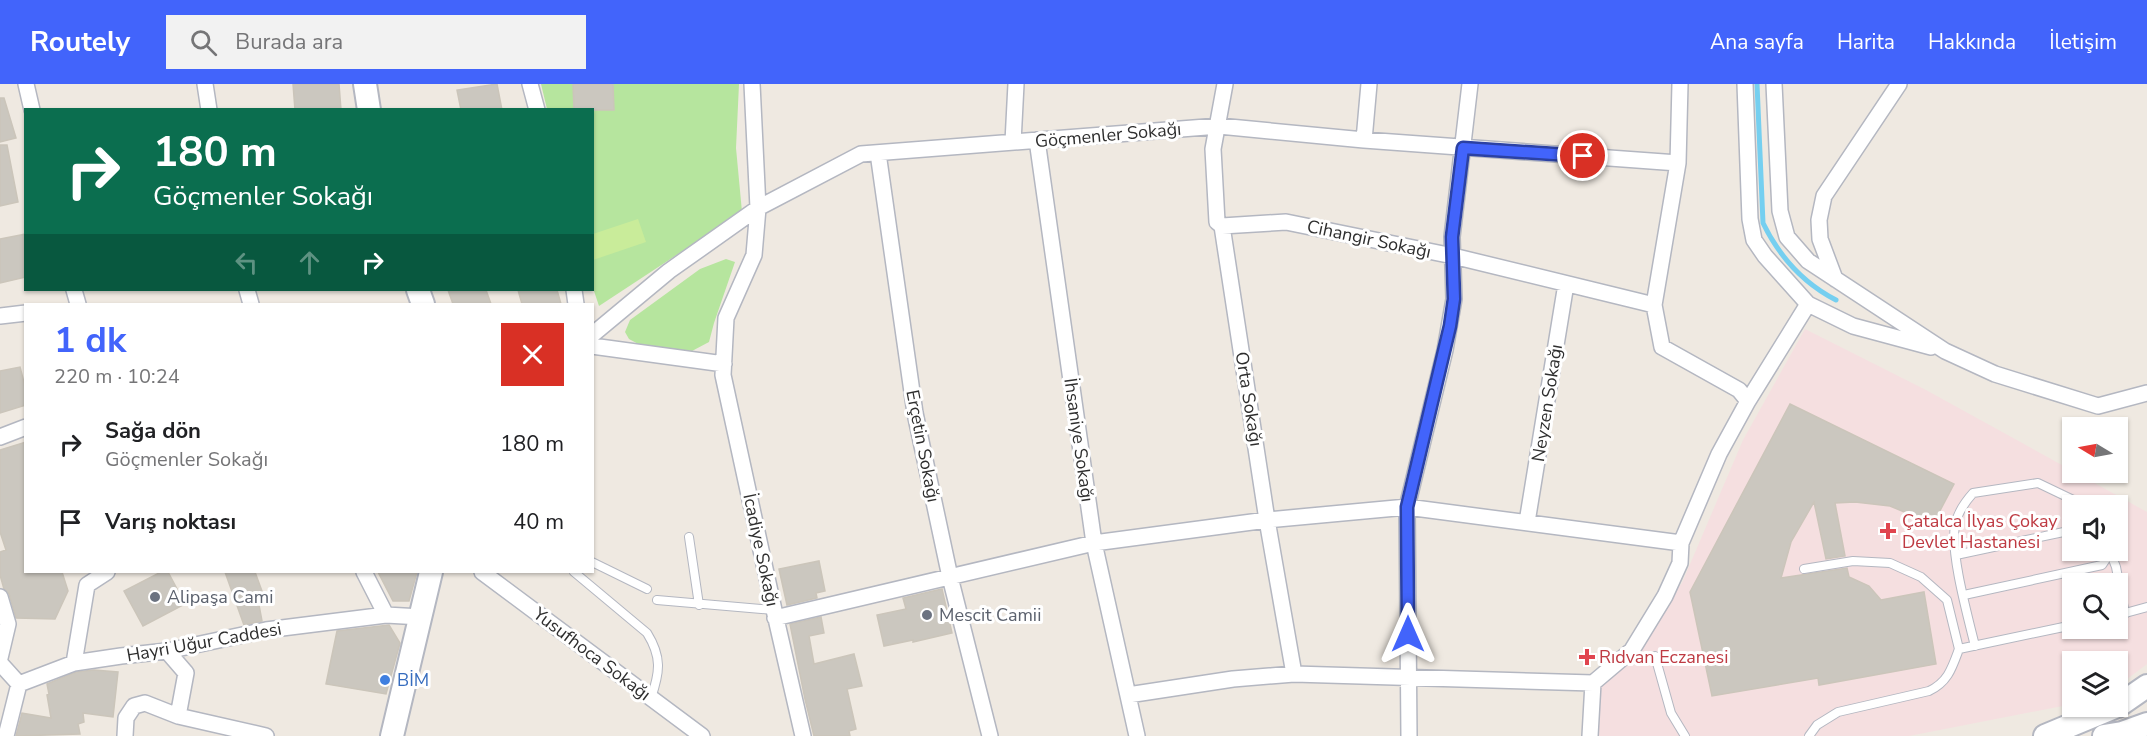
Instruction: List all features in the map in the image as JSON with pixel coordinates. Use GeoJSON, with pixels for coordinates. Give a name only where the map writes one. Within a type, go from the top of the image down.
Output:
{"type":"FeatureCollection","features":[{"type":"Feature","properties":{"kind":"street"},"geometry":{"type":"LineString","coordinates":[[26,84],[32,108]]}},
{"type":"Feature","properties":{"kind":"street"},"geometry":{"type":"LineString","coordinates":[[205,84],[209,108]]}},
{"type":"Feature","properties":{"kind":"street"},"geometry":{"type":"LineString","coordinates":[[365,84],[369,108]]}},
{"type":"Feature","properties":{"kind":"street"},"geometry":{"type":"LineString","coordinates":[[530,84],[536,108]]}},
{"type":"Feature","properties":{"kind":"street","name":"İcadiye Sokağı"},"geometry":{"type":"LineString","coordinates":[[752,84],[758,208],[754,255],[726,318],[723,375],[803,736]]}},
{"type":"Feature","properties":{"kind":"street"},"geometry":{"type":"LineString","coordinates":[[1014,142],[1016,84]]}},
{"type":"Feature","properties":{"kind":"street","name":"Orta Sokağı"},"geometry":{"type":"LineString","coordinates":[[1225,84],[1213,149],[1217,222],[1222,226],[1267,520],[1294,674]]}},
{"type":"Feature","properties":{"kind":"street"},"geometry":{"type":"LineString","coordinates":[[1364,140],[1370,84]]}},
{"type":"Feature","properties":{"kind":"street"},"geometry":{"type":"LineString","coordinates":[[1409,736],[1407,507],[1450,326],[1454,299],[1452,237],[1470,84]]}},
{"type":"Feature","properties":{"kind":"street"},"geometry":{"type":"LineString","coordinates":[[1680,84],[1678,163],[1654,305],[1662,347],[1739,390],[1748,401]]}},
{"type":"Feature","properties":{"kind":"street"},"geometry":{"type":"LineString","coordinates":[[1745,84],[1750,219],[1754,240],[1765,256],[1808,304],[1853,326],[1945,351]]}},
{"type":"Feature","properties":{"kind":"street"},"geometry":{"type":"LineString","coordinates":[[1774,84],[1780,211],[1787,237],[1808,261],[1945,351],[1995,374],[2098,406],[2147,393]]}},
{"type":"Feature","properties":{"kind":"street"},"geometry":{"type":"LineString","coordinates":[[1835,279],[1820,239],[1819,220],[1824,196],[1899,84]]}},
{"type":"Feature","properties":{"kind":"street","name":"Göçmenler Sokağı"},"geometry":{"type":"LineString","coordinates":[[594,333],[669,271],[758,208],[861,154],[1219,126],[1463,148],[1678,163]]}},
{"type":"Feature","properties":{"kind":"street","name":"İhsaniye Sokağı"},"geometry":{"type":"LineString","coordinates":[[1037,141],[1094,543],[1137,736]]}},
{"type":"Feature","properties":{"kind":"street","name":"Erçetin Sokağı"},"geometry":{"type":"LineString","coordinates":[[878,153],[915,413],[950,577],[990,736]]}},
{"type":"Feature","properties":{"kind":"street","name":"Cihangir Sokağı"},"geometry":{"type":"LineString","coordinates":[[1222,226],[1286,222],[1453,256],[1654,305]]}},
{"type":"Feature","properties":{"kind":"street","name":"Neyzen Sokağı"},"geometry":{"type":"LineString","coordinates":[[1527,522],[1566,284]]}},
{"type":"Feature","properties":{"kind":"street"},"geometry":{"type":"LineString","coordinates":[[1128,695],[1233,679],[1294,674],[1593,683],[1632,650],[1665,596],[1680,563],[1681,543],[1719,454],[1748,401],[1808,304]]}},
{"type":"Feature","properties":{"kind":"street"},"geometry":{"type":"LineString","coordinates":[[0,316],[24,313]]}},
{"type":"Feature","properties":{"kind":"street"},"geometry":{"type":"LineString","coordinates":[[594,346],[723,364]]}},
{"type":"Feature","properties":{"kind":"street"},"geometry":{"type":"LineString","coordinates":[[0,437],[24,428]]}},
{"type":"Feature","properties":{"kind":"street"},"geometry":{"type":"LineString","coordinates":[[775,614],[950,577],[1094,543],[1267,520],[1407,507],[1681,543]]}},
{"type":"Feature","properties":{"kind":"street"},"geometry":{"type":"LineString","coordinates":[[74,663],[87,585],[105,573]]}},
{"type":"Feature","properties":{"kind":"street"},"geometry":{"type":"LineString","coordinates":[[365,573],[386,615]]}},
{"type":"Feature","properties":{"kind":"street"},"geometry":{"type":"LineString","coordinates":[[392,736],[431,573]]}},
{"type":"Feature","properties":{"kind":"street","name":"Yusufhoca Sokağı"},"geometry":{"type":"LineString","coordinates":[[483,573],[702,736]]}},
{"type":"Feature","properties":{"kind":"street"},"geometry":{"type":"LineString","coordinates":[[0,597],[8,624],[0,658]]}},
{"type":"Feature","properties":{"kind":"street","name":"Hayri Uğur Caddesi"},"geometry":{"type":"LineString","coordinates":[[19,684],[74,663],[166,651],[266,630],[386,615],[421,617]]}},
{"type":"Feature","properties":{"kind":"street"},"geometry":{"type":"LineString","coordinates":[[166,651],[186,673],[178,716]]}},
{"type":"Feature","properties":{"kind":"street"},"geometry":{"type":"LineString","coordinates":[[0,663],[19,684],[6,736]]}},
{"type":"Feature","properties":{"kind":"street"},"geometry":{"type":"LineString","coordinates":[[1590,736],[1593,683]]}},
{"type":"Feature","properties":{"kind":"street"},"geometry":{"type":"LineString","coordinates":[[2128,699],[2147,686]]}},
{"type":"Feature","properties":{"kind":"street"},"geometry":{"type":"LineString","coordinates":[[125,736],[126,718],[134,706],[145,703],[178,716],[266,736]]}},
{"type":"Feature","properties":{"kind":"street"},"geometry":{"type":"LineString","coordinates":[[2046,736],[2092,717]]}},
{"type":"Feature","properties":{"kind":"street"},"geometry":{"type":"LineString","coordinates":[[2103,736],[2122,733],[2147,724]]}},
{"type":"Feature","properties":{"kind":"lane"},"geometry":{"type":"LineString","coordinates":[[1975,646],[1956,555],[1955,525],[1964,504],[1973,493],[2038,483],[2063,495]]}},
{"type":"Feature","properties":{"kind":"lane"},"geometry":{"type":"LineString","coordinates":[[1956,555],[2062,532]]}},
{"type":"Feature","properties":{"kind":"lane"},"geometry":{"type":"LineString","coordinates":[[689,537],[699,605]]}},
{"type":"Feature","properties":{"kind":"lane"},"geometry":{"type":"LineString","coordinates":[[1804,569],[1853,561],[1890,562],[1921,577],[1947,600],[1959,649],[1950,674],[1941,685],[1929,691],[1838,711],[1817,725],[1809,736]]}},
{"type":"Feature","properties":{"kind":"lane"},"geometry":{"type":"LineString","coordinates":[[1964,595],[2102,565],[2105,561]]}},
{"type":"Feature","properties":{"kind":"lane"},"geometry":{"type":"LineString","coordinates":[[594,563],[647,589]]}},
{"type":"Feature","properties":{"kind":"lane"},"geometry":{"type":"LineString","coordinates":[[575,573],[647,633],[653,643],[659,666],[658,679],[651,698]]}},
{"type":"Feature","properties":{"kind":"lane"},"geometry":{"type":"LineString","coordinates":[[657,600],[775,614]]}},
{"type":"Feature","properties":{"kind":"lane"},"geometry":{"type":"LineString","coordinates":[[2128,612],[2147,607]]}},
{"type":"Feature","properties":{"kind":"lane"},"geometry":{"type":"LineString","coordinates":[[1959,649],[2062,627]]}},
{"type":"Feature","properties":{"kind":"lane"},"geometry":{"type":"LineString","coordinates":[[1655,656],[1671,713],[1685,736]]}},
{"type":"Feature","properties":{"kind":"shaded area","name":"Çatalca İlyas Çokay Devlet Hastanesi"},"geometry":{"type":"Polygon","coordinates":[[[1805,329],[1926,390],[2062,465],[2062,483],[2094,483],[2116,495],[2062,495],[2062,561],[2128,561],[2128,502],[2147,512],[2147,664],[2128,678],[2128,651],[2062,651],[2062,706],[1909,736],[1593,736],[1598,688],[1682,583],[1743,440],[1805,329]]]}},
{"type":"Feature","properties":{"kind":"green space"},"geometry":{"type":"Polygon","coordinates":[[[541,84],[739,84],[736,148],[742,212],[599,306],[594,291],[594,108],[547,108],[541,84]]]}},
{"type":"Feature","properties":{"kind":"green space"},"geometry":{"type":"Polygon","coordinates":[[[638,219],[646,242],[594,260],[594,234],[638,219]]]}},
{"type":"Feature","properties":{"kind":"green space"},"geometry":{"type":"Polygon","coordinates":[[[726,259],[735,262],[709,342],[692,351],[642,346],[629,339],[625,332],[630,320],[700,269],[726,259]]]}},
{"type":"Feature","properties":{"kind":"building"},"geometry":{"type":"Polygon","coordinates":[[[293,84],[339,84],[341,108],[295,108],[293,84]]]}},
{"type":"Feature","properties":{"kind":"building"},"geometry":{"type":"Polygon","coordinates":[[[497,84],[502,108],[461,108],[457,90],[497,84]]]}},
{"type":"Feature","properties":{"kind":"building"},"geometry":{"type":"Polygon","coordinates":[[[573,84],[613,84],[614,110],[574,108],[573,84]]]}},
{"type":"Feature","properties":{"kind":"building"},"geometry":{"type":"Polygon","coordinates":[[[0,98],[4,98],[16,138],[0,142],[0,98]]]}},
{"type":"Feature","properties":{"kind":"building"},"geometry":{"type":"Polygon","coordinates":[[[0,145],[7,145],[18,202],[0,206],[0,145]]]}},
{"type":"Feature","properties":{"kind":"building"},"geometry":{"type":"Polygon","coordinates":[[[24,234],[24,277],[0,283],[0,239],[24,234]]]}},
{"type":"Feature","properties":{"kind":"building"},"geometry":{"type":"Polygon","coordinates":[[[448,291],[486,291],[491,303],[453,303],[448,291]]]}},
{"type":"Feature","properties":{"kind":"building"},"geometry":{"type":"Polygon","coordinates":[[[518,291],[557,291],[561,303],[522,303],[518,291]]]}},
{"type":"Feature","properties":{"kind":"building"},"geometry":{"type":"Polygon","coordinates":[[[20,367],[24,382],[24,406],[0,413],[0,371],[20,367]]]}},
{"type":"Feature","properties":{"kind":"building"},"geometry":{"type":"Polygon","coordinates":[[[1790,404],[1954,484],[1933,524],[1890,506],[1855,502],[1835,503],[1845,556],[1826,559],[1814,502],[1791,542],[1781,578],[1847,568],[1849,577],[1869,586],[1881,600],[1924,592],[1936,664],[1819,685],[1818,678],[1712,696],[1690,592],[1790,404]]]}},
{"type":"Feature","properties":{"kind":"building"},"geometry":{"type":"Polygon","coordinates":[[[24,443],[24,573],[62,573],[68,591],[55,619],[16,618],[9,594],[4,589],[0,575],[0,552],[6,550],[0,532],[0,450],[24,443]]]}},
{"type":"Feature","properties":{"kind":"building"},"geometry":{"type":"Polygon","coordinates":[[[819,561],[825,591],[816,593],[817,598],[787,605],[779,569],[819,561]]]}},
{"type":"Feature","properties":{"kind":"building","name":"Alipaşa Cami"},"geometry":{"type":"Polygon","coordinates":[[[159,573],[169,573],[185,604],[143,626],[124,591],[159,573]]]}},
{"type":"Feature","properties":{"kind":"building"},"geometry":{"type":"Polygon","coordinates":[[[225,573],[255,573],[266,602],[259,605],[262,621],[244,625],[225,573]]]}},
{"type":"Feature","properties":{"kind":"building"},"geometry":{"type":"Polygon","coordinates":[[[379,573],[417,573],[409,601],[393,601],[379,573]]]}},
{"type":"Feature","properties":{"kind":"building","name":"Mescit Camii"},"geometry":{"type":"Polygon","coordinates":[[[942,589],[952,633],[884,646],[877,615],[906,609],[903,598],[942,589]]]}},
{"type":"Feature","properties":{"kind":"building"},"geometry":{"type":"Polygon","coordinates":[[[821,617],[824,633],[809,636],[814,664],[854,654],[862,686],[847,689],[856,729],[849,731],[850,736],[814,736],[790,624],[821,617]]]}},
{"type":"Feature","properties":{"kind":"building"},"geometry":{"type":"Polygon","coordinates":[[[389,625],[400,643],[386,694],[326,684],[337,631],[389,625]]]}},
{"type":"Feature","properties":{"kind":"building"},"geometry":{"type":"Polygon","coordinates":[[[94,670],[118,672],[113,717],[83,713],[84,722],[78,724],[80,734],[16,736],[22,713],[51,718],[47,684],[76,672],[94,670]]]}},
{"type":"Feature","properties":{"kind":"waterway"},"geometry":{"type":"LineString","coordinates":[[1757,84],[1763,223],[1793,268],[1836,300]]}},
{"type":"Feature","properties":{"kind":"place","name":"Çatalca İlyas Çokay Devlet Hastanesi"},"geometry":{"type":"Point","coordinates":[1888,531]}},
{"type":"Feature","properties":{"kind":"place","name":"Alipaşa Cami"},"geometry":{"type":"Point","coordinates":[155,597]}},
{"type":"Feature","properties":{"kind":"place","name":"Mescit Camii"},"geometry":{"type":"Point","coordinates":[927,615]}},
{"type":"Feature","properties":{"kind":"place","name":"Rıdvan Eczanesi"},"geometry":{"type":"Point","coordinates":[1587,657]}},
{"type":"Feature","properties":{"kind":"place","name":"BİM"},"geometry":{"type":"Point","coordinates":[385,680]}},
{"type":"Feature","properties":{"kind":"route"},"geometry":{"type":"LineString","coordinates":[[1408,634],[1407,507],[1450,326],[1454,299],[1452,237],[1463,148],[1583,156]]}}]}
